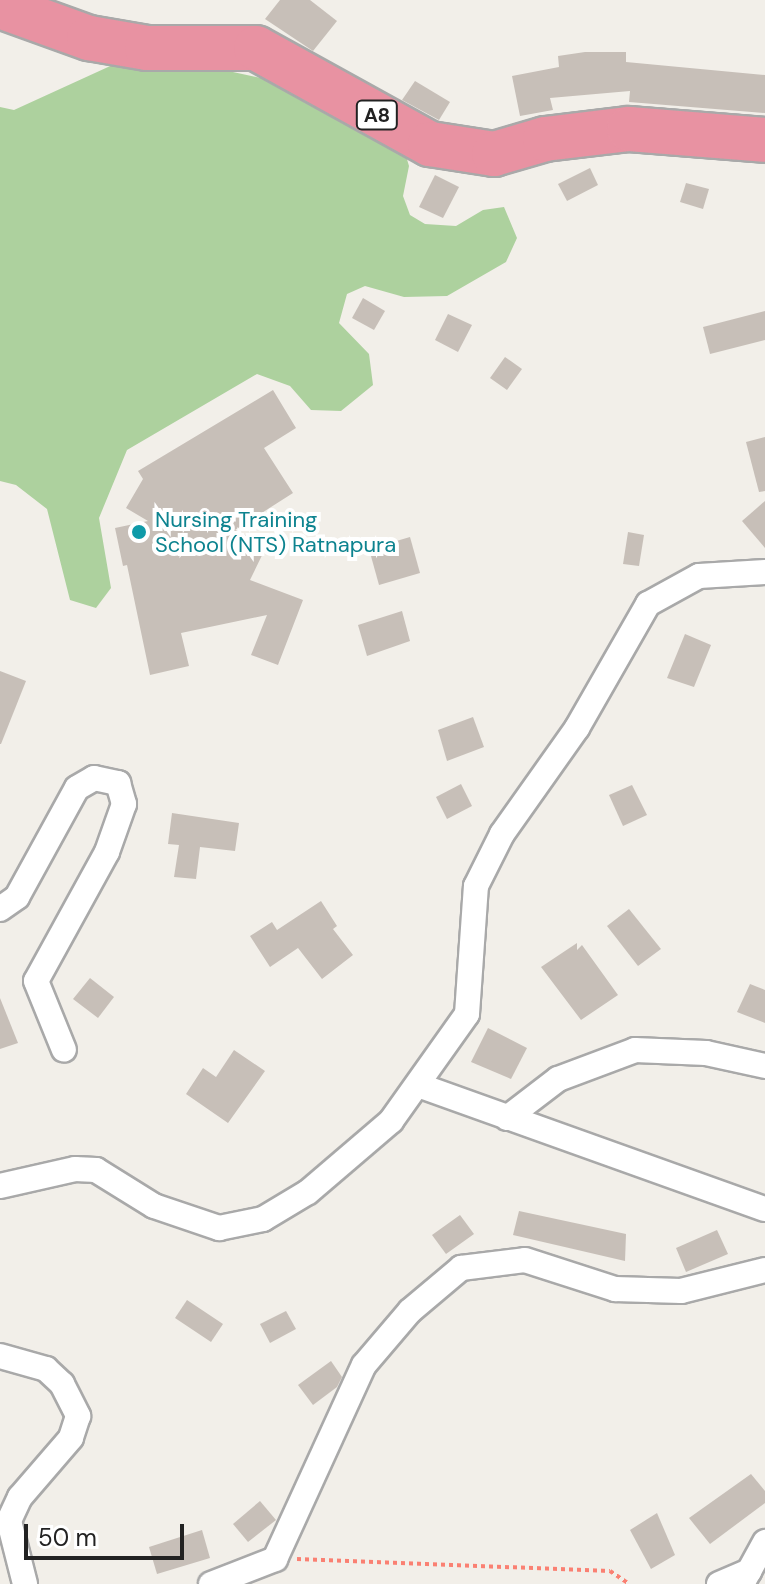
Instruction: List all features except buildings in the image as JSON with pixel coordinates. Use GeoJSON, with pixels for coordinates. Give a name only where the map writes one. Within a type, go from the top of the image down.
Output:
{"type":"FeatureCollection","features":[{"type":"Feature","properties":{"kind":"highway","name":"A8"},"geometry":{"type":"LineString","coordinates":[[0,6],[89,38],[147,48],[256,48],[430,144],[494,154],[545,139],[629,129],[765,140]]}},
{"type":"Feature","properties":{"kind":"street"},"geometry":{"type":"LineString","coordinates":[[0,1186],[75,1169],[96,1170],[154,1206],[219,1228],[263,1219],[308,1192],[391,1121],[467,1014],[476,886],[502,834],[577,728],[648,604],[699,576],[765,572]]}},
{"type":"Feature","properties":{"kind":"street"},"geometry":{"type":"LineString","coordinates":[[0,909],[17,897],[77,788],[94,778],[118,783],[124,804],[107,852],[36,981],[64,1050]]}},
{"type":"Feature","properties":{"kind":"street"},"geometry":{"type":"LineString","coordinates":[[507,1118],[558,1079],[635,1050],[706,1053],[765,1066]]}},
{"type":"Feature","properties":{"kind":"street"},"geometry":{"type":"LineString","coordinates":[[418,1085],[765,1209]]}},
{"type":"Feature","properties":{"kind":"street"},"geometry":{"type":"LineString","coordinates":[[211,1584],[275,1559],[364,1365],[410,1311],[461,1268],[525,1260],[615,1289],[681,1291],[765,1270]]}},
{"type":"Feature","properties":{"kind":"street"},"geometry":{"type":"LineString","coordinates":[[0,1356],[46,1369],[62,1384],[78,1416],[71,1438],[20,1497],[9,1521],[25,1584]]}},
{"type":"Feature","properties":{"kind":"street"},"geometry":{"type":"LineString","coordinates":[[719,1584],[745,1578],[765,1542]]}},
{"type":"Feature","properties":{"kind":"path"},"geometry":{"type":"LineString","coordinates":[[275,1559],[323,1558],[610,1571],[629,1584]]}},
{"type":"Feature","properties":{"kind":"green space"},"geometry":{"type":"Polygon","coordinates":[[[119,62],[196,64],[284,83],[352,127],[403,146],[409,166],[403,196],[410,215],[425,224],[456,226],[483,210],[504,207],[517,238],[506,262],[447,296],[404,297],[365,286],[347,294],[339,323],[369,354],[373,385],[341,411],[311,410],[290,386],[257,374],[127,450],[99,518],[111,588],[96,608],[70,600],[47,509],[16,485],[0,481],[0,107],[14,110],[119,62]]]}},
{"type":"Feature","properties":{"kind":"place","name":"Nursing Training School (NTS) Ratnapura"},"geometry":{"type":"Point","coordinates":[139,532]}}]}
